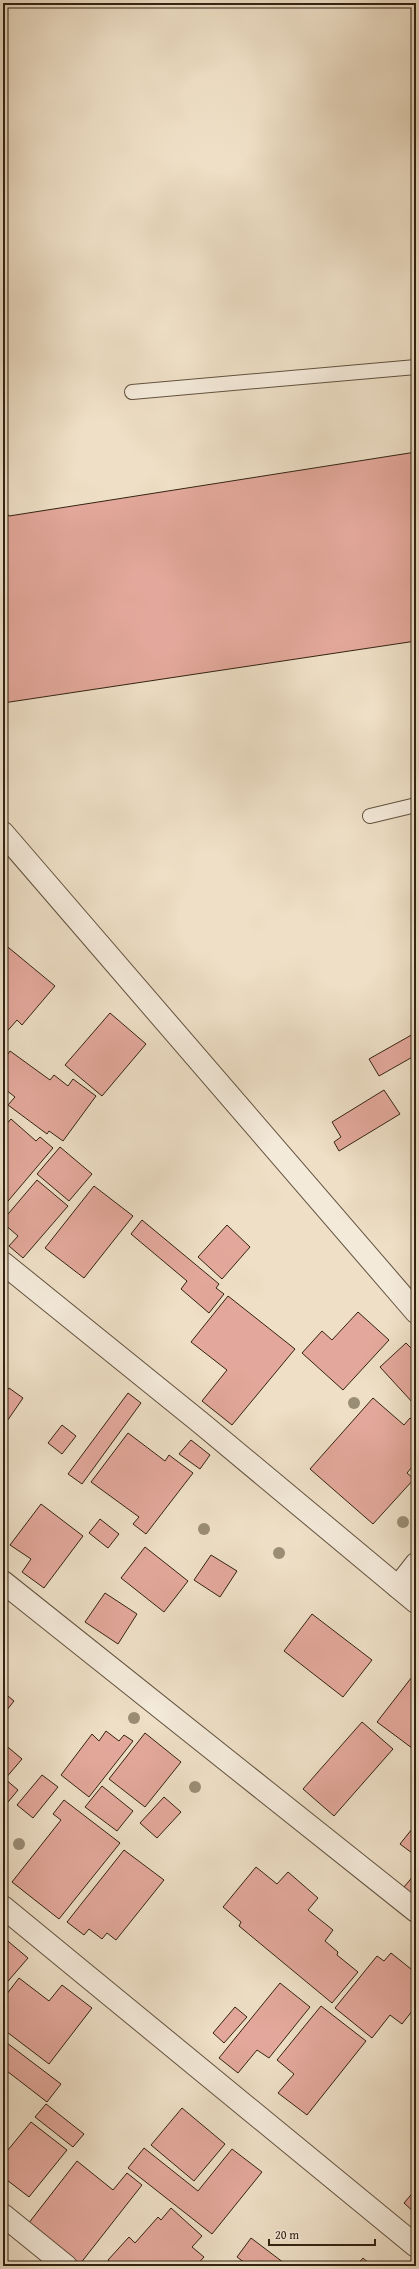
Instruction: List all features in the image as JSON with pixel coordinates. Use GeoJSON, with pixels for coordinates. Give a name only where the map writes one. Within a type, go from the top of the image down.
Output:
{"type":"FeatureCollection","features":[{"type":"Feature","properties":{"kind":"street"},"geometry":{"type":"LineString","coordinates":[[3,833],[416,1312]]}},
{"type":"Feature","properties":{"kind":"street"},"geometry":{"type":"LineString","coordinates":[[3,1263],[194,1418],[416,1602]]}},
{"type":"Feature","properties":{"kind":"street"},"geometry":{"type":"LineString","coordinates":[[398,1587],[416,1564]]}},
{"type":"Feature","properties":{"kind":"street"},"geometry":{"type":"LineString","coordinates":[[3,1582],[416,1911]]}},
{"type":"Feature","properties":{"kind":"street"},"geometry":{"type":"LineString","coordinates":[[3,1907],[416,2246]]}},
{"type":"Feature","properties":{"kind":"street"},"geometry":{"type":"LineString","coordinates":[[3,2215],[66,2266]]}},
{"type":"Feature","properties":{"kind":"lane"},"geometry":{"type":"LineString","coordinates":[[132,392],[416,367]]}},
{"type":"Feature","properties":{"kind":"lane"},"geometry":{"type":"LineString","coordinates":[[370,816],[416,805]]}},
{"type":"Feature","properties":{"kind":"building"},"geometry":{"type":"Polygon","coordinates":[[[416,452],[416,641],[3,703],[3,508],[9,516],[416,452]]]}},
{"type":"Feature","properties":{"kind":"building"},"geometry":{"type":"Polygon","coordinates":[[[3,943],[55,986],[22,1025],[17,1020],[3,1036],[3,943]]]}},
{"type":"Feature","properties":{"kind":"building"},"geometry":{"type":"Polygon","coordinates":[[[110,1013],[146,1044],[102,1096],[65,1065],[110,1013]]]}},
{"type":"Feature","properties":{"kind":"building"},"geometry":{"type":"Polygon","coordinates":[[[415,1033],[416,1055],[379,1076],[369,1059],[415,1033]]]}},
{"type":"Feature","properties":{"kind":"building"},"geometry":{"type":"Polygon","coordinates":[[[10,1051],[50,1080],[54,1075],[68,1086],[73,1079],[96,1096],[63,1141],[49,1131],[47,1134],[8,1105],[15,1097],[6,1090],[3,1094],[3,1061],[10,1051]]]}},
{"type":"Feature","properties":{"kind":"building"},"geometry":{"type":"Polygon","coordinates":[[[384,1090],[400,1114],[339,1151],[334,1142],[341,1137],[332,1122],[384,1090]]]}},
{"type":"Feature","properties":{"kind":"building"},"geometry":{"type":"Polygon","coordinates":[[[11,1119],[36,1141],[40,1137],[53,1148],[3,1207],[3,1128],[11,1119]]]}},
{"type":"Feature","properties":{"kind":"building"},"geometry":{"type":"Polygon","coordinates":[[[60,1147],[92,1174],[69,1201],[37,1174],[60,1147]]]}},
{"type":"Feature","properties":{"kind":"building"},"geometry":{"type":"Polygon","coordinates":[[[37,1180],[68,1206],[23,1258],[9,1246],[18,1236],[3,1223],[3,1220],[37,1180]]]}},
{"type":"Feature","properties":{"kind":"building"},"geometry":{"type":"Polygon","coordinates":[[[94,1186],[133,1216],[84,1278],[45,1248],[94,1186]]]}},
{"type":"Feature","properties":{"kind":"building"},"geometry":{"type":"Polygon","coordinates":[[[142,1220],[219,1284],[216,1288],[224,1294],[209,1313],[181,1289],[187,1281],[131,1234],[142,1220]]]}},
{"type":"Feature","properties":{"kind":"building"},"geometry":{"type":"Polygon","coordinates":[[[227,1225],[250,1247],[222,1279],[198,1257],[227,1225]]]}},
{"type":"Feature","properties":{"kind":"building"},"geometry":{"type":"Polygon","coordinates":[[[228,1296],[295,1349],[232,1425],[202,1401],[227,1370],[191,1342],[228,1296]]]}},
{"type":"Feature","properties":{"kind":"building"},"geometry":{"type":"Polygon","coordinates":[[[358,1312],[389,1340],[343,1390],[302,1353],[322,1331],[332,1340],[358,1312]]]}},
{"type":"Feature","properties":{"kind":"building"},"geometry":{"type":"Polygon","coordinates":[[[406,1343],[416,1353],[416,1399],[413,1403],[380,1367],[406,1343]]]}},
{"type":"Feature","properties":{"kind":"building"},"geometry":{"type":"Polygon","coordinates":[[[9,1388],[23,1398],[3,1427],[3,1396],[9,1388]]]}},
{"type":"Feature","properties":{"kind":"building"},"geometry":{"type":"Polygon","coordinates":[[[128,1393],[141,1403],[82,1484],[68,1474],[128,1393]]]}},
{"type":"Feature","properties":{"kind":"building"},"geometry":{"type":"Polygon","coordinates":[[[373,1398],[404,1425],[410,1418],[416,1423],[416,1462],[407,1473],[414,1479],[373,1524],[310,1469],[373,1398]]]}},
{"type":"Feature","properties":{"kind":"building"},"geometry":{"type":"Polygon","coordinates":[[[62,1425],[76,1436],[62,1454],[48,1443],[62,1425]]]}},
{"type":"Feature","properties":{"kind":"building"},"geometry":{"type":"Polygon","coordinates":[[[128,1433],[165,1461],[169,1455],[193,1473],[146,1534],[133,1524],[139,1517],[91,1482],[128,1433]]]}},
{"type":"Feature","properties":{"kind":"building"},"geometry":{"type":"Polygon","coordinates":[[[191,1440],[210,1455],[200,1469],[179,1454],[191,1440]]]}},
{"type":"Feature","properties":{"kind":"building"},"geometry":{"type":"Polygon","coordinates":[[[41,1504],[83,1536],[44,1588],[22,1572],[31,1559],[10,1545],[41,1504]]]}},
{"type":"Feature","properties":{"kind":"building"},"geometry":{"type":"Polygon","coordinates":[[[100,1519],[119,1534],[108,1548],[89,1533],[100,1519]]]}},
{"type":"Feature","properties":{"kind":"building"},"geometry":{"type":"Polygon","coordinates":[[[145,1547],[188,1581],[164,1612],[121,1578],[145,1547]]]}},
{"type":"Feature","properties":{"kind":"building"},"geometry":{"type":"Polygon","coordinates":[[[211,1555],[237,1571],[220,1597],[194,1580],[211,1555]]]}},
{"type":"Feature","properties":{"kind":"building"},"geometry":{"type":"Polygon","coordinates":[[[105,1593],[137,1614],[118,1644],[85,1622],[105,1593]]]}},
{"type":"Feature","properties":{"kind":"building"},"geometry":{"type":"Polygon","coordinates":[[[312,1614],[372,1660],[343,1697],[284,1651],[312,1614]]]}},
{"type":"Feature","properties":{"kind":"building"},"geometry":{"type":"Polygon","coordinates":[[[416,1673],[416,1751],[377,1722],[416,1673]]]}},
{"type":"Feature","properties":{"kind":"building"},"geometry":{"type":"Polygon","coordinates":[[[3,1692],[14,1701],[3,1715],[3,1692]]]}},
{"type":"Feature","properties":{"kind":"building"},"geometry":{"type":"Polygon","coordinates":[[[362,1722],[393,1749],[334,1816],[303,1789],[362,1722]]]}},
{"type":"Feature","properties":{"kind":"building"},"geometry":{"type":"Polygon","coordinates":[[[106,1731],[119,1741],[124,1735],[133,1741],[89,1797],[61,1775],[92,1734],[99,1741],[106,1731]]]}},
{"type":"Feature","properties":{"kind":"building"},"geometry":{"type":"Polygon","coordinates":[[[145,1733],[181,1762],[145,1807],[109,1779],[145,1733]]]}},
{"type":"Feature","properties":{"kind":"building"},"geometry":{"type":"Polygon","coordinates":[[[3,1743],[22,1759],[5,1779],[18,1790],[3,1808],[3,1743]]]}},
{"type":"Feature","properties":{"kind":"building"},"geometry":{"type":"Polygon","coordinates":[[[42,1775],[58,1787],[33,1818],[17,1805],[42,1775]]]}},
{"type":"Feature","properties":{"kind":"building"},"geometry":{"type":"Polygon","coordinates":[[[102,1786],[133,1811],[117,1831],[85,1807],[102,1786]]]}},
{"type":"Feature","properties":{"kind":"building"},"geometry":{"type":"Polygon","coordinates":[[[164,1797],[181,1812],[157,1838],[140,1823],[164,1797]]]}},
{"type":"Feature","properties":{"kind":"building"},"geometry":{"type":"Polygon","coordinates":[[[64,1800],[120,1843],[59,1919],[12,1882],[61,1820],[53,1814],[64,1800]]]}},
{"type":"Feature","properties":{"kind":"building"},"geometry":{"type":"Polygon","coordinates":[[[416,1824],[416,1856],[400,1844],[416,1824]]]}},
{"type":"Feature","properties":{"kind":"building"},"geometry":{"type":"Polygon","coordinates":[[[124,1850],[164,1880],[116,1940],[107,1933],[102,1939],[89,1929],[84,1935],[67,1922],[124,1850]]]}},
{"type":"Feature","properties":{"kind":"building"},"geometry":{"type":"Polygon","coordinates":[[[256,1867],[277,1884],[288,1872],[318,1898],[308,1910],[333,1930],[325,1941],[338,1952],[337,1955],[358,1972],[332,2003],[239,1926],[241,1922],[223,1907],[256,1867]]]}},
{"type":"Feature","properties":{"kind":"building"},"geometry":{"type":"Polygon","coordinates":[[[415,1874],[416,1875],[416,1897],[404,1887],[415,1874]]]}},
{"type":"Feature","properties":{"kind":"building"},"geometry":{"type":"Polygon","coordinates":[[[3,1937],[28,1958],[3,1987],[3,1937]]]}},
{"type":"Feature","properties":{"kind":"building"},"geometry":{"type":"Polygon","coordinates":[[[391,1953],[416,1973],[416,2006],[402,2024],[390,2015],[372,2038],[335,2008],[377,1956],[384,1961],[391,1953]]]}},
{"type":"Feature","properties":{"kind":"building"},"geometry":{"type":"Polygon","coordinates":[[[19,1978],[49,2001],[62,1985],[92,2008],[49,2064],[3,2029],[3,1999],[19,1978]]]}},
{"type":"Feature","properties":{"kind":"building"},"geometry":{"type":"Polygon","coordinates":[[[280,1983],[310,2007],[269,2058],[257,2050],[238,2073],[219,2058],[280,1983]]]}},
{"type":"Feature","properties":{"kind":"building"},"geometry":{"type":"Polygon","coordinates":[[[321,2006],[366,2041],[307,2115],[278,2093],[294,2074],[277,2060],[321,2006]]]}},
{"type":"Feature","properties":{"kind":"building"},"geometry":{"type":"Polygon","coordinates":[[[235,2007],[247,2017],[224,2043],[213,2033],[235,2007]]]}},
{"type":"Feature","properties":{"kind":"building"},"geometry":{"type":"Polygon","coordinates":[[[3,2040],[61,2084],[47,2102],[3,2068],[3,2040]]]}},
{"type":"Feature","properties":{"kind":"building"},"geometry":{"type":"Polygon","coordinates":[[[46,2104],[84,2134],[73,2147],[35,2117],[46,2104]]]}},
{"type":"Feature","properties":{"kind":"building"},"geometry":{"type":"Polygon","coordinates":[[[182,2108],[225,2144],[194,2181],[151,2145],[182,2108]]]}},
{"type":"Feature","properties":{"kind":"building"},"geometry":{"type":"Polygon","coordinates":[[[31,2122],[67,2150],[29,2197],[3,2177],[3,2156],[31,2122]]]}},
{"type":"Feature","properties":{"kind":"building"},"geometry":{"type":"Polygon","coordinates":[[[144,2148],[198,2191],[232,2149],[262,2172],[212,2234],[128,2168],[144,2148]]]}},
{"type":"Feature","properties":{"kind":"building"},"geometry":{"type":"Polygon","coordinates":[[[77,2161],[113,2190],[127,2173],[142,2185],[80,2264],[28,2224],[77,2161]]]}},
{"type":"Feature","properties":{"kind":"building"},"geometry":{"type":"Polygon","coordinates":[[[416,2189],[416,2214],[404,2203],[416,2189]]]}},
{"type":"Feature","properties":{"kind":"building"},"geometry":{"type":"Polygon","coordinates":[[[171,2208],[202,2236],[192,2247],[204,2257],[196,2266],[115,2266],[108,2260],[129,2237],[135,2243],[158,2217],[161,2220],[171,2208]]]}},
{"type":"Feature","properties":{"kind":"building"},"geometry":{"type":"Polygon","coordinates":[[[251,2238],[288,2266],[249,2266],[237,2257],[251,2238]]]}},
{"type":"Feature","properties":{"kind":"building"},"geometry":{"type":"Polygon","coordinates":[[[363,2258],[372,2266],[356,2266],[363,2258]]]}}]}
